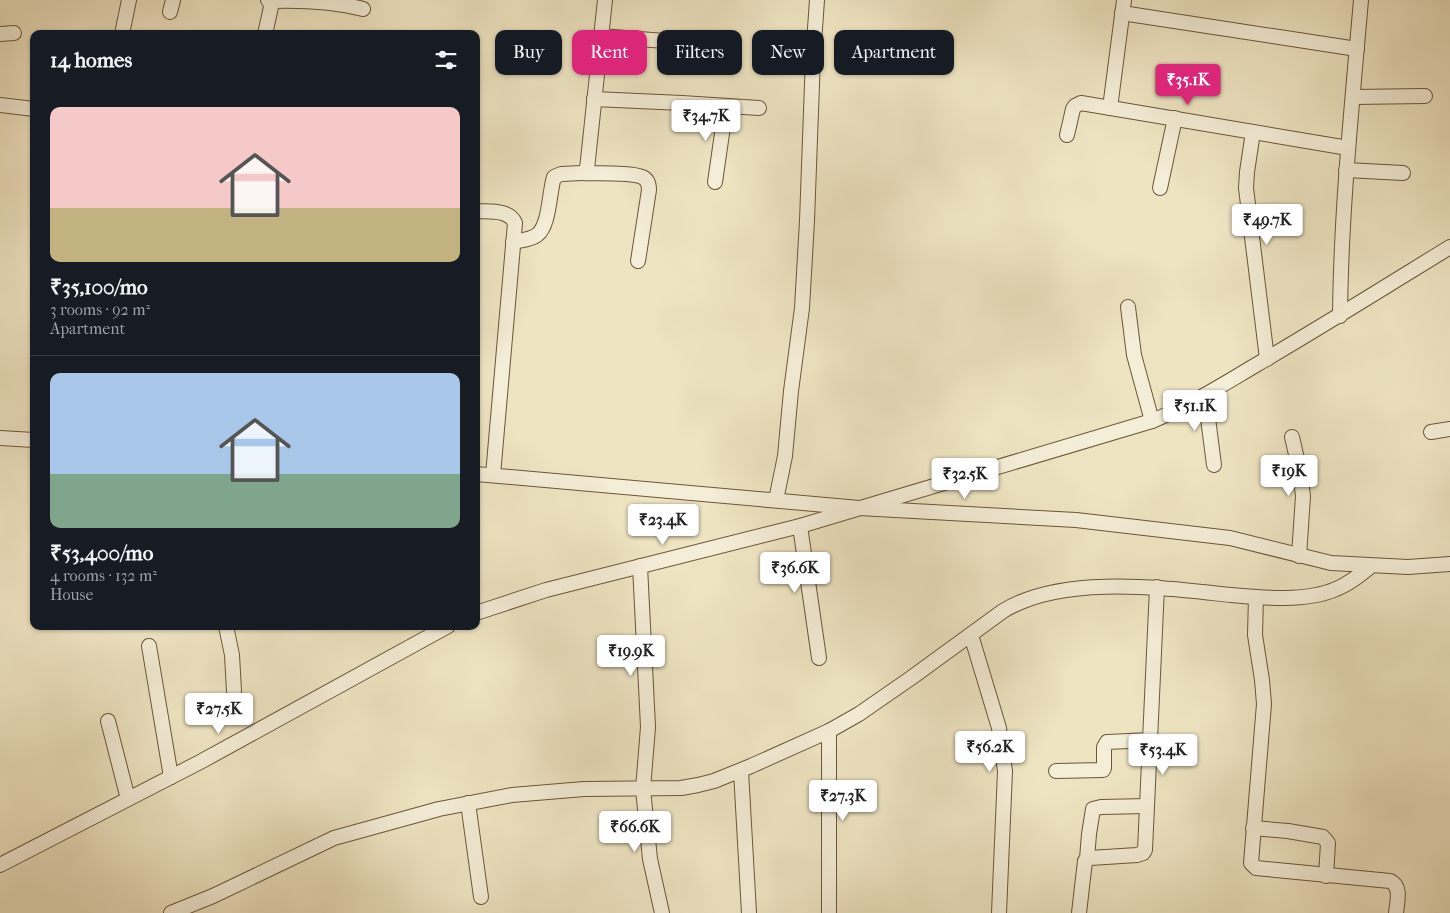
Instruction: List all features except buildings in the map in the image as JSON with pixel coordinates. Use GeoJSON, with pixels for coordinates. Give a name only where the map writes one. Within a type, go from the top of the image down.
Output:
{"type":"FeatureCollection","features":[{"type":"Feature","properties":{"kind":"street"},"geometry":{"type":"LineString","coordinates":[[123,30],[129,0]]}},
{"type":"Feature","properties":{"kind":"street"},"geometry":{"type":"LineString","coordinates":[[266,30],[271,7],[269,1],[312,0],[338,3],[363,9]]}},
{"type":"Feature","properties":{"kind":"street"},"geometry":{"type":"LineString","coordinates":[[601,30],[605,0]]}},
{"type":"Feature","properties":{"kind":"street"},"geometry":{"type":"LineString","coordinates":[[776,500],[785,456],[802,308],[808,221],[813,57],[817,0]]}},
{"type":"Feature","properties":{"kind":"street"},"geometry":{"type":"LineString","coordinates":[[1340,316],[1346,170],[1361,0]]}},
{"type":"Feature","properties":{"kind":"street"},"geometry":{"type":"LineString","coordinates":[[1110,108],[1123,7],[1357,49]]}},
{"type":"Feature","properties":{"kind":"street"},"geometry":{"type":"LineString","coordinates":[[582,174],[587,169],[596,75]]}},
{"type":"Feature","properties":{"kind":"street"},"geometry":{"type":"LineString","coordinates":[[1353,97],[1425,96]]}},
{"type":"Feature","properties":{"kind":"street"},"geometry":{"type":"LineString","coordinates":[[594,99],[759,108]]}},
{"type":"Feature","properties":{"kind":"street"},"geometry":{"type":"LineString","coordinates":[[1067,135],[1073,109],[1078,104],[1175,118],[1348,148]]}},
{"type":"Feature","properties":{"kind":"street"},"geometry":{"type":"LineString","coordinates":[[0,105],[30,109]]}},
{"type":"Feature","properties":{"kind":"street"},"geometry":{"type":"LineString","coordinates":[[715,182],[726,106]]}},
{"type":"Feature","properties":{"kind":"street"},"geometry":{"type":"LineString","coordinates":[[1160,188],[1175,118]]}},
{"type":"Feature","properties":{"kind":"street"},"geometry":{"type":"LineString","coordinates":[[1253,132],[1246,188],[1267,359]]}},
{"type":"Feature","properties":{"kind":"street"},"geometry":{"type":"LineString","coordinates":[[1346,170],[1403,173]]}},
{"type":"Feature","properties":{"kind":"street"},"geometry":{"type":"LineString","coordinates":[[513,242],[532,238],[540,232],[546,216],[554,177],[561,174],[642,176],[647,180],[649,190],[638,262]]}},
{"type":"Feature","properties":{"kind":"street"},"geometry":{"type":"LineString","coordinates":[[480,211],[507,214],[513,217],[515,223],[493,475]]}},
{"type":"Feature","properties":{"kind":"street"},"geometry":{"type":"LineString","coordinates":[[480,612],[546,590],[800,526],[1152,421],[1205,395],[1267,359],[1450,247]]}},
{"type":"Feature","properties":{"kind":"street"},"geometry":{"type":"LineString","coordinates":[[1128,307],[1134,355],[1152,421]]}},
{"type":"Feature","properties":{"kind":"street"},"geometry":{"type":"LineString","coordinates":[[1205,395],[1214,465]]}},
{"type":"Feature","properties":{"kind":"street"},"geometry":{"type":"LineString","coordinates":[[1431,432],[1450,429]]}},
{"type":"Feature","properties":{"kind":"street"},"geometry":{"type":"LineString","coordinates":[[1292,437],[1303,496],[1299,556]]}},
{"type":"Feature","properties":{"kind":"street"},"geometry":{"type":"LineString","coordinates":[[0,438],[30,440]]}},
{"type":"Feature","properties":{"kind":"street"},"geometry":{"type":"LineString","coordinates":[[480,474],[860,508],[1076,520],[1135,526],[1230,538],[1331,563],[1408,567],[1450,564]]}},
{"type":"Feature","properties":{"kind":"street"},"geometry":{"type":"LineString","coordinates":[[800,526],[819,658]]}},
{"type":"Feature","properties":{"kind":"street"},"geometry":{"type":"LineString","coordinates":[[640,566],[648,727],[643,789],[650,859],[662,913]]}},
{"type":"Feature","properties":{"kind":"street"},"geometry":{"type":"LineString","coordinates":[[171,913],[205,907],[334,838],[439,809],[512,795],[584,789],[643,789],[698,785],[741,771],[829,731],[888,695],[1003,610],[1032,597],[1076,589],[1157,587],[1256,597],[1316,595],[1336,590],[1371,566]]}},
{"type":"Feature","properties":{"kind":"street"},"geometry":{"type":"LineString","coordinates":[[1087,859],[1143,853],[1146,846],[1157,587]]}},
{"type":"Feature","properties":{"kind":"street"},"geometry":{"type":"LineString","coordinates":[[1256,597],[1255,635],[1264,704],[1251,863],[1256,868],[1383,880],[1394,883],[1398,892],[1396,913]]}},
{"type":"Feature","properties":{"kind":"street"},"geometry":{"type":"LineString","coordinates":[[227,630],[232,655],[234,691]]}},
{"type":"Feature","properties":{"kind":"street"},"geometry":{"type":"LineString","coordinates":[[0,865],[170,777],[441,630]]}},
{"type":"Feature","properties":{"kind":"street"},"geometry":{"type":"LineString","coordinates":[[971,634],[999,728],[1004,770],[998,913]]}},
{"type":"Feature","properties":{"kind":"street"},"geometry":{"type":"LineString","coordinates":[[149,646],[170,777]]}},
{"type":"Feature","properties":{"kind":"street"},"geometry":{"type":"LineString","coordinates":[[108,721],[128,799]]}},
{"type":"Feature","properties":{"kind":"street"},"geometry":{"type":"LineString","coordinates":[[829,731],[829,913]]}},
{"type":"Feature","properties":{"kind":"street"},"geometry":{"type":"LineString","coordinates":[[1056,770],[1102,770],[1104,768],[1104,747],[1107,742],[1151,740]]}},
{"type":"Feature","properties":{"kind":"street"},"geometry":{"type":"LineString","coordinates":[[741,771],[748,913]]}},
{"type":"Feature","properties":{"kind":"street"},"geometry":{"type":"LineString","coordinates":[[468,803],[481,897]]}},
{"type":"Feature","properties":{"kind":"street"},"geometry":{"type":"LineString","coordinates":[[1079,913],[1093,809],[1100,806],[1147,806]]}},
{"type":"Feature","properties":{"kind":"street"},"geometry":{"type":"LineString","coordinates":[[1254,828],[1323,837],[1328,843],[1326,876]]}}]}
